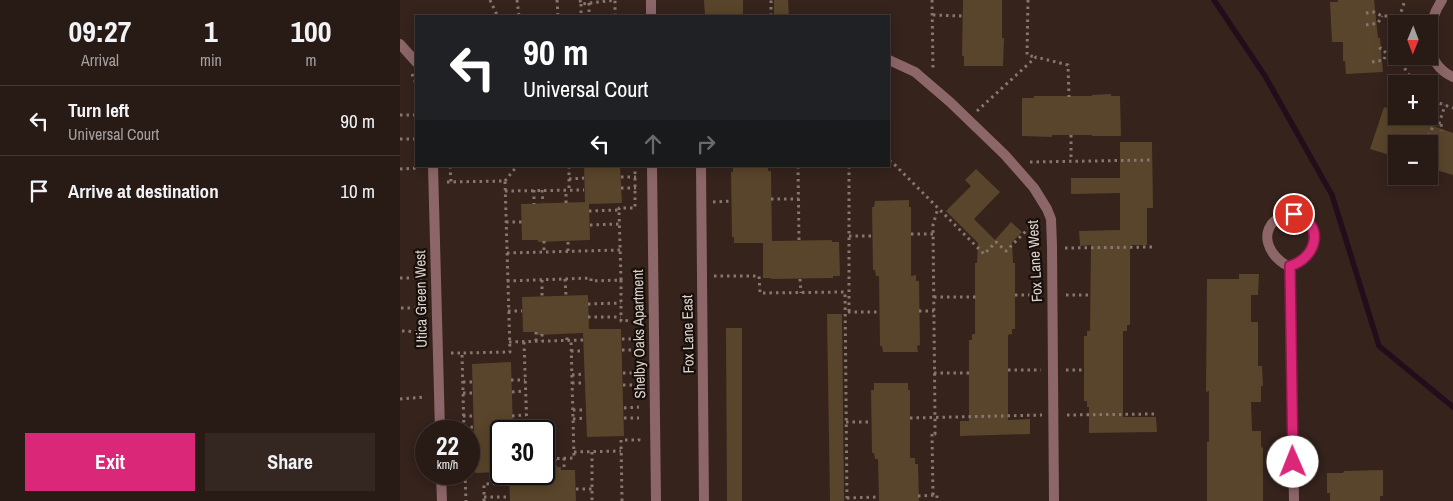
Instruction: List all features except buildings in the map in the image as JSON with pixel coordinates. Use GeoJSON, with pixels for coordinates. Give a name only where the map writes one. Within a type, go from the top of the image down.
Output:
{"type":"FeatureCollection","features":[{"type":"Feature","properties":{"kind":"street"},"geometry":{"type":"LineString","coordinates":[[651,0],[651,15]]}},
{"type":"Feature","properties":{"kind":"street"},"geometry":{"type":"LineString","coordinates":[[1442,0],[1433,15],[1430,42],[1431,52],[1432,57],[1440,68],[1453,77]]}},
{"type":"Feature","properties":{"kind":"street"},"geometry":{"type":"LineString","coordinates":[[400,44],[415,61]]}},
{"type":"Feature","properties":{"kind":"street","name":"Fox Lane West"},"geometry":{"type":"LineString","coordinates":[[890,60],[914,72],[950,102],[1005,155],[1034,188],[1051,219],[1054,501]]}},
{"type":"Feature","properties":{"kind":"street","name":"Utica Green West"},"geometry":{"type":"LineString","coordinates":[[433,167],[440,420]]}},
{"type":"Feature","properties":{"kind":"street","name":"Shelby Oaks Apartment"},"geometry":{"type":"LineString","coordinates":[[652,167],[656,501]]}},
{"type":"Feature","properties":{"kind":"street","name":"Fox Lane East"},"geometry":{"type":"LineString","coordinates":[[701,167],[704,501]]}},
{"type":"Feature","properties":{"kind":"street"},"geometry":{"type":"LineString","coordinates":[[1294,214],[1308,221],[1312,228],[1314,244],[1310,252],[1297,264],[1290,266],[1282,263],[1270,250],[1267,235],[1269,228],[1279,217],[1294,214]]}},
{"type":"Feature","properties":{"kind":"street"},"geometry":{"type":"LineString","coordinates":[[1290,266],[1294,501]]}},
{"type":"Feature","properties":{"kind":"street"},"geometry":{"type":"LineString","coordinates":[[442,485],[442,501]]}},
{"type":"Feature","properties":{"kind":"path"},"geometry":{"type":"LineString","coordinates":[[490,0],[497,15]]}},
{"type":"Feature","properties":{"kind":"path"},"geometry":{"type":"LineString","coordinates":[[518,0],[518,15]]}},
{"type":"Feature","properties":{"kind":"path"},"geometry":{"type":"LineString","coordinates":[[557,0],[558,15]]}},
{"type":"Feature","properties":{"kind":"path"},"geometry":{"type":"LineString","coordinates":[[581,15],[580,2],[615,0],[615,15]]}},
{"type":"Feature","properties":{"kind":"path"},"geometry":{"type":"LineString","coordinates":[[771,0],[771,15]]}},
{"type":"Feature","properties":{"kind":"path"},"geometry":{"type":"LineString","coordinates":[[932,0],[934,74]]}},
{"type":"Feature","properties":{"kind":"path"},"geometry":{"type":"LineString","coordinates":[[1028,0],[1028,55],[1068,65],[1070,97]]}},
{"type":"Feature","properties":{"kind":"path"},"geometry":{"type":"LineString","coordinates":[[1399,15],[1405,0]]}},
{"type":"Feature","properties":{"kind":"path"},"geometry":{"type":"LineString","coordinates":[[588,3],[589,15]]}},
{"type":"Feature","properties":{"kind":"path"},"geometry":{"type":"LineString","coordinates":[[1366,13],[1374,12],[1382,16],[1388,16]]}},
{"type":"Feature","properties":{"kind":"path"},"geometry":{"type":"LineString","coordinates":[[932,16],[963,16]]}},
{"type":"Feature","properties":{"kind":"path"},"geometry":{"type":"LineString","coordinates":[[1366,25],[1378,23],[1382,16]]}},
{"type":"Feature","properties":{"kind":"path"},"geometry":{"type":"LineString","coordinates":[[1372,62],[1384,60],[1386,53],[1381,48],[1379,49]]}},
{"type":"Feature","properties":{"kind":"path"},"geometry":{"type":"LineString","coordinates":[[975,113],[1036,57]]}},
{"type":"Feature","properties":{"kind":"path"},"geometry":{"type":"LineString","coordinates":[[1438,101],[1453,108]]}},
{"type":"Feature","properties":{"kind":"path"},"geometry":{"type":"LineString","coordinates":[[1439,124],[1445,105]]}},
{"type":"Feature","properties":{"kind":"path"},"geometry":{"type":"LineString","coordinates":[[400,115],[415,115]]}},
{"type":"Feature","properties":{"kind":"path"},"geometry":{"type":"LineString","coordinates":[[1439,124],[1442,124],[1442,131]]}},
{"type":"Feature","properties":{"kind":"path"},"geometry":{"type":"LineString","coordinates":[[1429,135],[1433,126],[1439,124]]}},
{"type":"Feature","properties":{"kind":"path"},"geometry":{"type":"LineString","coordinates":[[1071,135],[1071,161]]}},
{"type":"Feature","properties":{"kind":"path"},"geometry":{"type":"LineString","coordinates":[[400,139],[415,139]]}},
{"type":"Feature","properties":{"kind":"path"},"geometry":{"type":"LineString","coordinates":[[1025,162],[1152,160]]}},
{"type":"Feature","properties":{"kind":"path"},"geometry":{"type":"LineString","coordinates":[[890,161],[984,254],[996,242],[1006,251],[1037,220]]}},
{"type":"Feature","properties":{"kind":"path"},"geometry":{"type":"LineString","coordinates":[[450,167],[451,182]]}},
{"type":"Feature","properties":{"kind":"path"},"geometry":{"type":"LineString","coordinates":[[450,344],[450,353],[510,352],[505,181],[516,167]]}},
{"type":"Feature","properties":{"kind":"path"},"geometry":{"type":"LineString","coordinates":[[566,203],[569,167]]}},
{"type":"Feature","properties":{"kind":"path"},"geometry":{"type":"LineString","coordinates":[[589,211],[635,208],[636,167]]}},
{"type":"Feature","properties":{"kind":"path"},"geometry":{"type":"LineString","coordinates":[[798,167],[799,241]]}},
{"type":"Feature","properties":{"kind":"path"},"geometry":{"type":"LineString","coordinates":[[848,167],[847,499],[879,498]]}},
{"type":"Feature","properties":{"kind":"path"},"geometry":{"type":"LineString","coordinates":[[400,169],[419,169]]}},
{"type":"Feature","properties":{"kind":"path"},"geometry":{"type":"LineString","coordinates":[[621,177],[636,177]]}},
{"type":"Feature","properties":{"kind":"path"},"geometry":{"type":"LineString","coordinates":[[569,179],[584,178]]}},
{"type":"Feature","properties":{"kind":"path"},"geometry":{"type":"LineString","coordinates":[[448,191],[448,182],[505,181]]}},
{"type":"Feature","properties":{"kind":"path"},"geometry":{"type":"LineString","coordinates":[[621,188],[636,188]]}},
{"type":"Feature","properties":{"kind":"path"},"geometry":{"type":"LineString","coordinates":[[534,190],[534,204]]}},
{"type":"Feature","properties":{"kind":"path"},"geometry":{"type":"LineString","coordinates":[[542,190],[543,204]]}},
{"type":"Feature","properties":{"kind":"path"},"geometry":{"type":"LineString","coordinates":[[505,191],[584,190]]}},
{"type":"Feature","properties":{"kind":"path"},"geometry":{"type":"LineString","coordinates":[[771,200],[799,199]]}},
{"type":"Feature","properties":{"kind":"path"},"geometry":{"type":"LineString","coordinates":[[713,202],[732,201]]}},
{"type":"Feature","properties":{"kind":"path"},"geometry":{"type":"LineString","coordinates":[[933,495],[932,434],[935,434],[935,418],[933,225],[938,208]]}},
{"type":"Feature","properties":{"kind":"path"},"geometry":{"type":"LineString","coordinates":[[619,210],[621,321],[639,320],[639,358]]}},
{"type":"Feature","properties":{"kind":"path"},"geometry":{"type":"LineString","coordinates":[[506,222],[522,222]]}},
{"type":"Feature","properties":{"kind":"path"},"geometry":{"type":"LineString","coordinates":[[590,225],[620,224]]}},
{"type":"Feature","properties":{"kind":"path"},"geometry":{"type":"LineString","coordinates":[[911,234],[933,234]]}},
{"type":"Feature","properties":{"kind":"path"},"geometry":{"type":"LineString","coordinates":[[849,236],[872,236]]}},
{"type":"Feature","properties":{"kind":"path"},"geometry":{"type":"LineString","coordinates":[[544,241],[544,252]]}},
{"type":"Feature","properties":{"kind":"path"},"geometry":{"type":"LineString","coordinates":[[568,241],[568,251]]}},
{"type":"Feature","properties":{"kind":"path"},"geometry":{"type":"LineString","coordinates":[[1065,258],[1065,248],[1154,248]]}},
{"type":"Feature","properties":{"kind":"path"},"geometry":{"type":"LineString","coordinates":[[507,253],[620,250]]}},
{"type":"Feature","properties":{"kind":"path"},"geometry":{"type":"LineString","coordinates":[[714,284],[714,276],[760,276],[760,293],[847,292]]}},
{"type":"Feature","properties":{"kind":"path"},"geometry":{"type":"LineString","coordinates":[[400,278],[423,278]]}},
{"type":"Feature","properties":{"kind":"path"},"geometry":{"type":"LineString","coordinates":[[508,281],[591,278],[591,281],[621,280]]}},
{"type":"Feature","properties":{"kind":"path"},"geometry":{"type":"LineString","coordinates":[[565,279],[566,296]]}},
{"type":"Feature","properties":{"kind":"path"},"geometry":{"type":"LineString","coordinates":[[800,279],[801,293]]}},
{"type":"Feature","properties":{"kind":"path"},"geometry":{"type":"LineString","coordinates":[[542,280],[542,296]]}},
{"type":"Feature","properties":{"kind":"path"},"geometry":{"type":"LineString","coordinates":[[1065,286],[1065,304]]}},
{"type":"Feature","properties":{"kind":"path"},"geometry":{"type":"LineString","coordinates":[[1015,295],[1041,295]]}},
{"type":"Feature","properties":{"kind":"path"},"geometry":{"type":"LineString","coordinates":[[1065,295],[1090,295]]}},
{"type":"Feature","properties":{"kind":"path"},"geometry":{"type":"LineString","coordinates":[[934,297],[976,297]]}},
{"type":"Feature","properties":{"kind":"path"},"geometry":{"type":"LineString","coordinates":[[588,304],[621,303]]}},
{"type":"Feature","properties":{"kind":"path"},"geometry":{"type":"LineString","coordinates":[[401,308],[424,308]]}},
{"type":"Feature","properties":{"kind":"path"},"geometry":{"type":"LineString","coordinates":[[508,311],[522,311]]}},
{"type":"Feature","properties":{"kind":"path"},"geometry":{"type":"LineString","coordinates":[[919,311],[934,311]]}},
{"type":"Feature","properties":{"kind":"path"},"geometry":{"type":"LineString","coordinates":[[847,312],[880,312]]}},
{"type":"Feature","properties":{"kind":"path"},"geometry":{"type":"LineString","coordinates":[[588,317],[621,317]]}},
{"type":"Feature","properties":{"kind":"path"},"geometry":{"type":"LineString","coordinates":[[402,331],[424,332]]}},
{"type":"Feature","properties":{"kind":"path"},"geometry":{"type":"LineString","coordinates":[[536,332],[536,341]]}},
{"type":"Feature","properties":{"kind":"path"},"geometry":{"type":"LineString","coordinates":[[542,334],[542,341]]}},
{"type":"Feature","properties":{"kind":"path"},"geometry":{"type":"LineString","coordinates":[[555,459],[574,458],[571,351],[567,334]]}},
{"type":"Feature","properties":{"kind":"path"},"geometry":{"type":"LineString","coordinates":[[622,339],[639,339]]}},
{"type":"Feature","properties":{"kind":"path"},"geometry":{"type":"LineString","coordinates":[[509,342],[584,340]]}},
{"type":"Feature","properties":{"kind":"path"},"geometry":{"type":"LineString","coordinates":[[524,342],[526,420]]}},
{"type":"Feature","properties":{"kind":"path"},"geometry":{"type":"LineString","coordinates":[[622,350],[639,350]]}},
{"type":"Feature","properties":{"kind":"path"},"geometry":{"type":"LineString","coordinates":[[571,351],[584,351]]}},
{"type":"Feature","properties":{"kind":"path"},"geometry":{"type":"LineString","coordinates":[[462,353],[463,420]]}},
{"type":"Feature","properties":{"kind":"path"},"geometry":{"type":"LineString","coordinates":[[1066,361],[1066,379]]}},
{"type":"Feature","properties":{"kind":"path"},"geometry":{"type":"LineString","coordinates":[[639,366],[639,392]]}},
{"type":"Feature","properties":{"kind":"path"},"geometry":{"type":"LineString","coordinates":[[1008,370],[1042,370]]}},
{"type":"Feature","properties":{"kind":"path"},"geometry":{"type":"LineString","coordinates":[[1066,370],[1084,370]]}},
{"type":"Feature","properties":{"kind":"path"},"geometry":{"type":"LineString","coordinates":[[622,373],[639,373]]}},
{"type":"Feature","properties":{"kind":"path"},"geometry":{"type":"LineString","coordinates":[[934,374],[969,373]]}},
{"type":"Feature","properties":{"kind":"path"},"geometry":{"type":"LineString","coordinates":[[572,374],[585,374]]}},
{"type":"Feature","properties":{"kind":"path"},"geometry":{"type":"LineString","coordinates":[[511,380],[525,380]]}},
{"type":"Feature","properties":{"kind":"path"},"geometry":{"type":"LineString","coordinates":[[462,382],[473,382]]}},
{"type":"Feature","properties":{"kind":"path"},"geometry":{"type":"LineString","coordinates":[[572,383],[585,383]]}},
{"type":"Feature","properties":{"kind":"path"},"geometry":{"type":"LineString","coordinates":[[623,385],[639,385]]}},
{"type":"Feature","properties":{"kind":"path"},"geometry":{"type":"LineString","coordinates":[[512,392],[526,391]]}},
{"type":"Feature","properties":{"kind":"path"},"geometry":{"type":"LineString","coordinates":[[463,393],[473,393]]}},
{"type":"Feature","properties":{"kind":"path"},"geometry":{"type":"LineString","coordinates":[[639,400],[639,425]]}},
{"type":"Feature","properties":{"kind":"path"},"geometry":{"type":"LineString","coordinates":[[1066,406],[1066,423]]}},
{"type":"Feature","properties":{"kind":"path"},"geometry":{"type":"LineString","coordinates":[[624,408],[639,407]]}},
{"type":"Feature","properties":{"kind":"path"},"geometry":{"type":"LineString","coordinates":[[573,410],[586,410]]}},
{"type":"Feature","properties":{"kind":"path"},"geometry":{"type":"LineString","coordinates":[[1066,415],[1155,414]]}},
{"type":"Feature","properties":{"kind":"path"},"geometry":{"type":"LineString","coordinates":[[512,416],[526,415]]}},
{"type":"Feature","properties":{"kind":"path"},"geometry":{"type":"LineString","coordinates":[[910,418],[1042,415]]}},
{"type":"Feature","properties":{"kind":"path"},"geometry":{"type":"LineString","coordinates":[[463,416],[474,416]]}},
{"type":"Feature","properties":{"kind":"path"},"geometry":{"type":"LineString","coordinates":[[573,419],[586,418]]}},
{"type":"Feature","properties":{"kind":"path"},"geometry":{"type":"LineString","coordinates":[[624,418],[639,418]]}},
{"type":"Feature","properties":{"kind":"path"},"geometry":{"type":"LineString","coordinates":[[846,422],[871,422]]}},
{"type":"Feature","properties":{"kind":"path"},"geometry":{"type":"LineString","coordinates":[[622,501],[621,440],[639,440],[639,432]]}},
{"type":"Feature","properties":{"kind":"path"},"geometry":{"type":"LineString","coordinates":[[574,452],[621,451]]}},
{"type":"Feature","properties":{"kind":"path"},"geometry":{"type":"LineString","coordinates":[[592,452],[592,501]]}},
{"type":"Feature","properties":{"kind":"path"},"geometry":{"type":"LineString","coordinates":[[564,458],[564,470]]}},
{"type":"Feature","properties":{"kind":"path"},"geometry":{"type":"LineString","coordinates":[[490,484],[484,484],[484,499],[509,496]]}},
{"type":"Feature","properties":{"kind":"path"},"geometry":{"type":"LineString","coordinates":[[465,485],[466,501]]}},
{"type":"Feature","properties":{"kind":"path"},"geometry":{"type":"LineString","coordinates":[[576,489],[592,489]]}},
{"type":"Feature","properties":{"kind":"path"},"geometry":{"type":"LineString","coordinates":[[918,496],[937,495],[937,501]]}},
{"type":"Feature","properties":{"kind":"waterway"},"geometry":{"type":"LineString","coordinates":[[1214,0],[1265,76],[1332,195],[1379,346],[1453,407]]}},
{"type":"Feature","properties":{"kind":"route"},"geometry":{"type":"LineString","coordinates":[[1293,462],[1290,266],[1297,264],[1310,252],[1314,244],[1312,228],[1308,221],[1294,214]]}}]}
